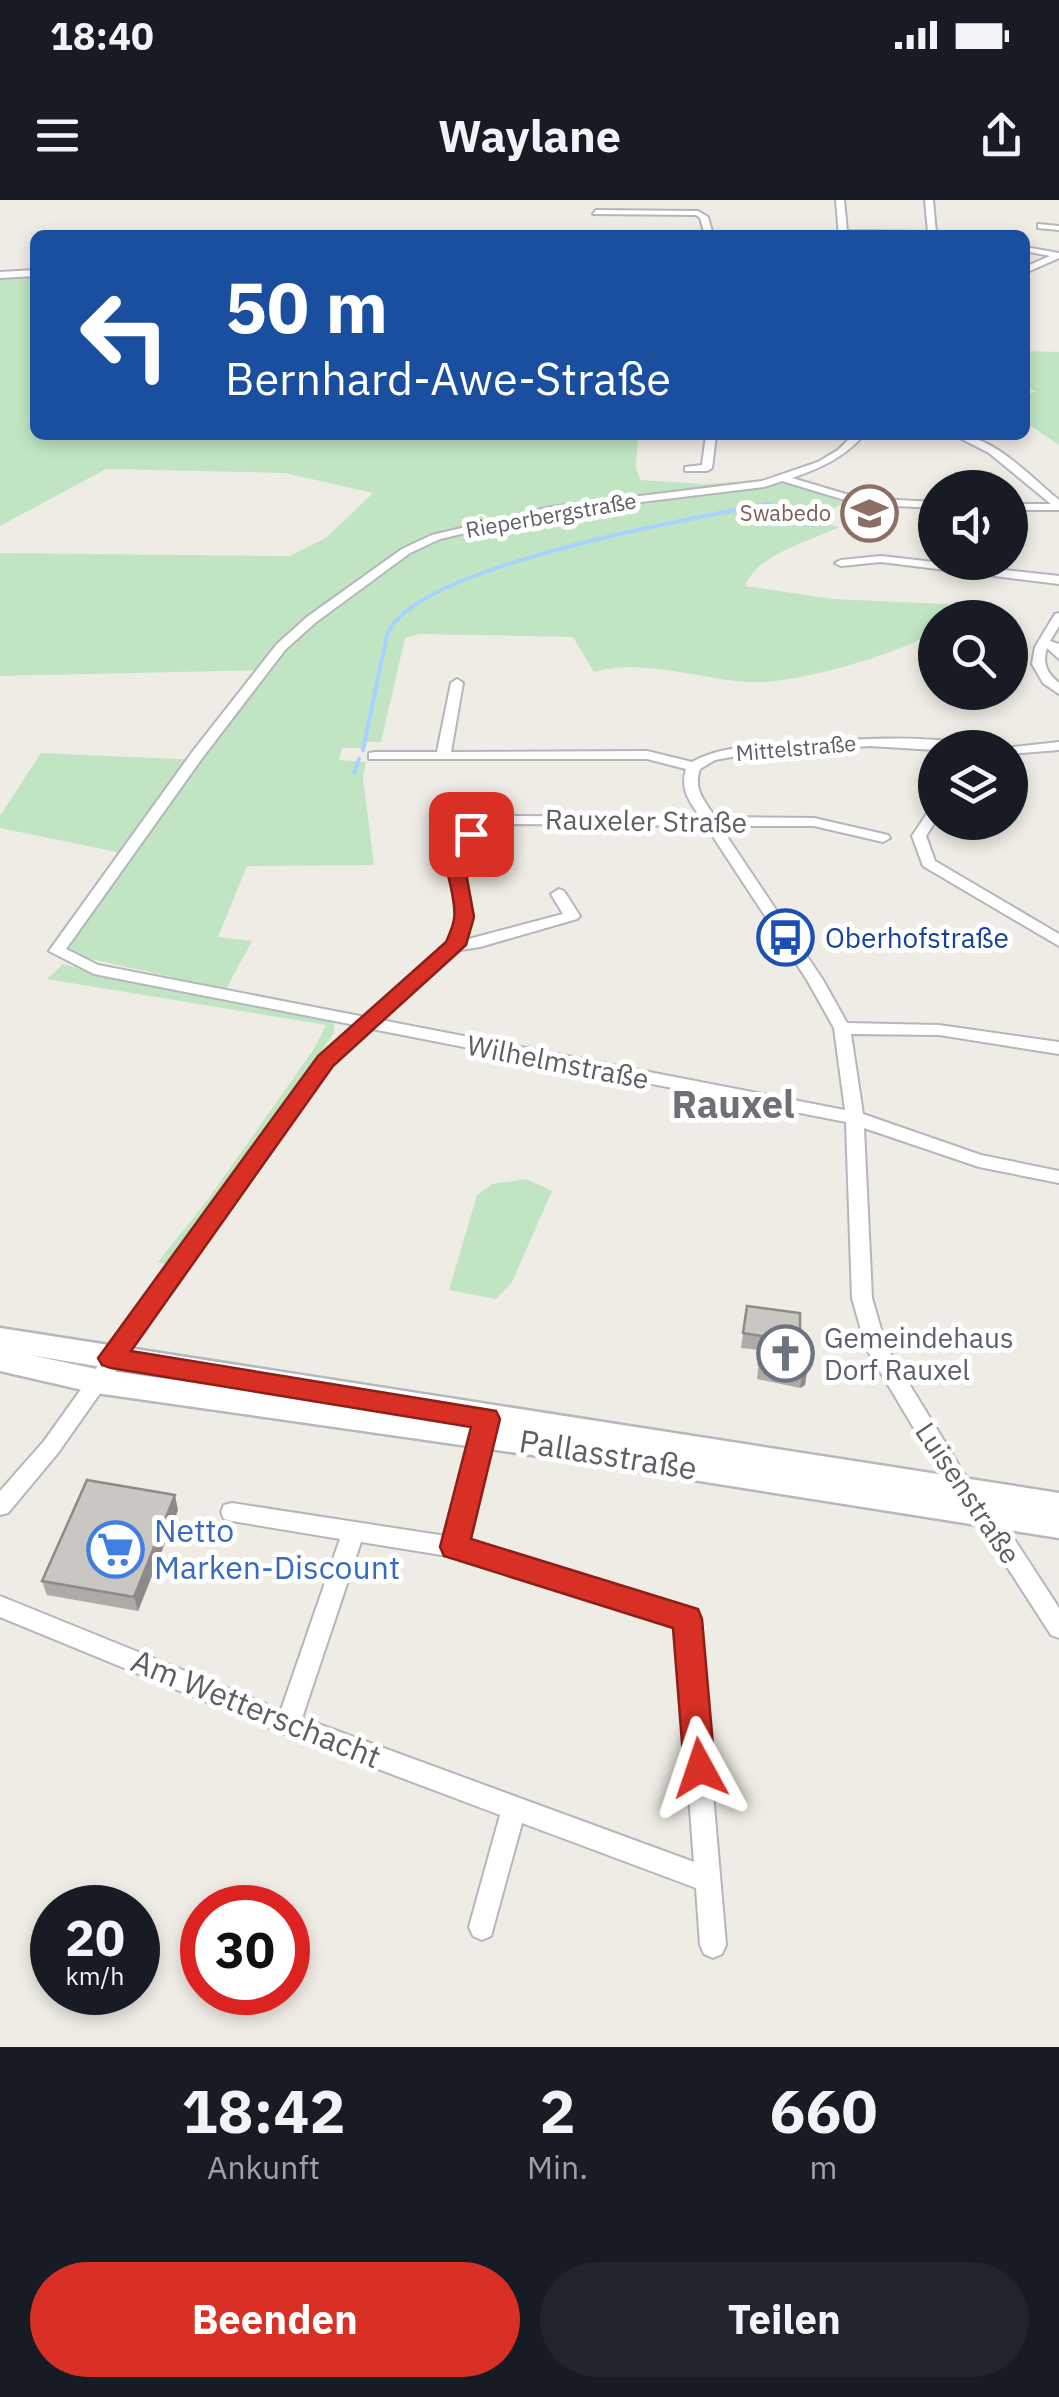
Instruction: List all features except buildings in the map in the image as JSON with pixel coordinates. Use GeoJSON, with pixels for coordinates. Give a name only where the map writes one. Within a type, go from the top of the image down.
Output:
{"type":"FeatureCollection","features":[{"type":"Feature","properties":{"kind":"main road"},"geometry":{"type":"LineString","coordinates":[[0,1339],[104,1369]]}},
{"type":"Feature","properties":{"kind":"main road"},"geometry":{"type":"LineString","coordinates":[[0,1360],[104,1369]]}},
{"type":"Feature","properties":{"kind":"main road","name":"Pallasstraße"},"geometry":{"type":"LineString","coordinates":[[104,1369],[972,1502],[1059,1506]]}},
{"type":"Feature","properties":{"kind":"main road","name":"Pallasstraße"},"geometry":{"type":"LineString","coordinates":[[972,1502],[1059,1525]]}},
{"type":"Feature","properties":{"kind":"street"},"geometry":{"type":"LineString","coordinates":[[840,200],[844,230]]}},
{"type":"Feature","properties":{"kind":"street"},"geometry":{"type":"LineString","coordinates":[[928,200],[933,230]]}},
{"type":"Feature","properties":{"kind":"street"},"geometry":{"type":"LineString","coordinates":[[596,212],[698,213],[704,216],[708,230]]}},
{"type":"Feature","properties":{"kind":"street"},"geometry":{"type":"LineString","coordinates":[[1040,226],[1059,228]]}},
{"type":"Feature","properties":{"kind":"street"},"geometry":{"type":"LineString","coordinates":[[1030,251],[1059,255]]}},
{"type":"Feature","properties":{"kind":"street"},"geometry":{"type":"LineString","coordinates":[[1030,268],[1059,255]]}},
{"type":"Feature","properties":{"kind":"street"},"geometry":{"type":"LineString","coordinates":[[0,275],[30,273]]}},
{"type":"Feature","properties":{"kind":"street"},"geometry":{"type":"LineString","coordinates":[[689,469],[707,468],[711,440]]}},
{"type":"Feature","properties":{"kind":"street","name":"Rieperbergstraße"},"geometry":{"type":"LineString","coordinates":[[57,950],[198,754],[281,648],[311,620],[406,551],[436,537],[501,519],[791,481],[842,452],[855,440]]}},
{"type":"Feature","properties":{"kind":"street"},"geometry":{"type":"LineString","coordinates":[[970,440],[993,451],[1059,506]]}},
{"type":"Feature","properties":{"kind":"street"},"geometry":{"type":"LineString","coordinates":[[791,481],[858,501],[918,504]]}},
{"type":"Feature","properties":{"kind":"street"},"geometry":{"type":"LineString","coordinates":[[1028,507],[1059,506]]}},
{"type":"Feature","properties":{"kind":"street"},"geometry":{"type":"LineString","coordinates":[[841,563],[881,559],[1059,580]]}},
{"type":"Feature","properties":{"kind":"street"},"geometry":{"type":"LineString","coordinates":[[1059,617],[1037,655],[1042,677],[1059,690]]}},
{"type":"Feature","properties":{"kind":"street"},"geometry":{"type":"LineString","coordinates":[[1043,642],[1054,647],[1059,655]]}},
{"type":"Feature","properties":{"kind":"street"},"geometry":{"type":"LineString","coordinates":[[443,756],[457,682]]}},
{"type":"Feature","properties":{"kind":"street","name":"Mittelstraße"},"geometry":{"type":"LineString","coordinates":[[694,767],[711,757],[731,753],[898,741],[918,743]]}},
{"type":"Feature","properties":{"kind":"street"},"geometry":{"type":"LineString","coordinates":[[1028,749],[1059,746]]}},
{"type":"Feature","properties":{"kind":"street"},"geometry":{"type":"LineString","coordinates":[[374,756],[647,756],[694,767],[692,792],[842,1028],[855,1118]]}},
{"type":"Feature","properties":{"kind":"street","name":"Rauxeler Straße"},"geometry":{"type":"LineString","coordinates":[[456,945],[464,917],[454,856],[456,847],[490,824],[513,820],[814,822],[883,838]]}},
{"type":"Feature","properties":{"kind":"street"},"geometry":{"type":"LineString","coordinates":[[920,840],[928,863],[1059,941]]}},
{"type":"Feature","properties":{"kind":"street"},"geometry":{"type":"LineString","coordinates":[[0,1506],[51,1448],[325,1061],[456,945],[474,944],[572,916],[559,894]]}},
{"type":"Feature","properties":{"kind":"street","name":"Wilhelmstraße"},"geometry":{"type":"LineString","coordinates":[[57,950],[94,969],[855,1118],[978,1161],[1059,1176]]}},
{"type":"Feature","properties":{"kind":"street"},"geometry":{"type":"LineString","coordinates":[[842,1028],[939,1030],[1059,1048]]}},
{"type":"Feature","properties":{"kind":"street","name":"Luisenstraße"},"geometry":{"type":"LineString","coordinates":[[855,1118],[862,1298],[867,1323],[892,1377],[1059,1628]]}},
{"type":"Feature","properties":{"kind":"street"},"geometry":{"type":"LineString","coordinates":[[454,1547],[484,1428]]}},
{"type":"Feature","properties":{"kind":"street"},"geometry":{"type":"LineString","coordinates":[[232,1512],[454,1547],[687,1619],[713,1945]]}},
{"type":"Feature","properties":{"kind":"street"},"geometry":{"type":"LineString","coordinates":[[288,1724],[354,1531]]}},
{"type":"Feature","properties":{"kind":"street","name":"Am Wetterschacht"},"geometry":{"type":"LineString","coordinates":[[0,1606],[288,1724],[709,1880]]}},
{"type":"Feature","properties":{"kind":"street"},"geometry":{"type":"LineString","coordinates":[[482,1927],[514,1808]]}},
{"type":"Feature","properties":{"kind":"green space"},"geometry":{"type":"Polygon","coordinates":[[[30,273],[30,440],[638,440],[636,467],[640,480],[705,484],[762,480],[809,489],[843,503],[811,521],[839,527],[773,557],[751,575],[745,586],[833,599],[918,603],[918,641],[817,674],[748,682],[651,668],[594,672],[573,637],[420,634],[405,638],[381,742],[366,742],[365,748],[342,748],[339,760],[366,762],[363,777],[374,865],[247,866],[218,937],[252,941],[226,989],[86,958],[68,948],[132,855],[0,828],[0,816],[41,753],[201,760],[266,670],[0,676],[0,553],[290,556],[327,537],[373,493],[285,473],[106,469],[0,526],[0,275],[30,273]]]}},
{"type":"Feature","properties":{"kind":"green space"},"geometry":{"type":"Polygon","coordinates":[[[1030,351],[1059,352],[1059,445],[1030,425],[1030,393],[1036,392],[1030,388],[1030,351]]]}},
{"type":"Feature","properties":{"kind":"green space"},"geometry":{"type":"Polygon","coordinates":[[[63,964],[329,1018],[334,1024],[334,1033],[221,1194],[165,1264],[158,1262],[206,1202],[314,1049],[326,1025],[47,979],[63,964]]]}},
{"type":"Feature","properties":{"kind":"green space"},"geometry":{"type":"Polygon","coordinates":[[[526,1179],[552,1191],[512,1282],[496,1299],[449,1290],[477,1195],[492,1184],[526,1179]]]}},
{"type":"Feature","properties":{"kind":"waterway"},"geometry":{"type":"LineString","coordinates":[[363,750],[387,635],[408,610],[448,587],[560,549],[770,503]]}},
{"type":"Feature","properties":{"kind":"waterway"},"geometry":{"type":"LineString","coordinates":[[354,773],[359,759]]}},
{"type":"Feature","properties":{"kind":"place","name":"Swabedo"},"geometry":{"type":"Point","coordinates":[870,513]}},
{"type":"Feature","properties":{"kind":"place","name":"Oberhofstraße"},"geometry":{"type":"Point","coordinates":[786,938]}},
{"type":"Feature","properties":{"kind":"place","name":"Gemeindehaus Dorf Rauxel"},"geometry":{"type":"Point","coordinates":[785,1354]}},
{"type":"Feature","properties":{"kind":"place","name":"Netto Marken-Discount"},"geometry":{"type":"Point","coordinates":[115,1549]}},
{"type":"Feature","properties":{"kind":"district","name":"Rauxel"},"geometry":{"type":"Point","coordinates":[733,1105]}},
{"type":"Feature","properties":{"kind":"route"},"geometry":{"type":"LineString","coordinates":[[471,834],[456,847],[454,856],[464,917],[456,945],[325,1061],[111,1358],[486,1419],[454,1547],[687,1619],[700,1768]]}}]}
